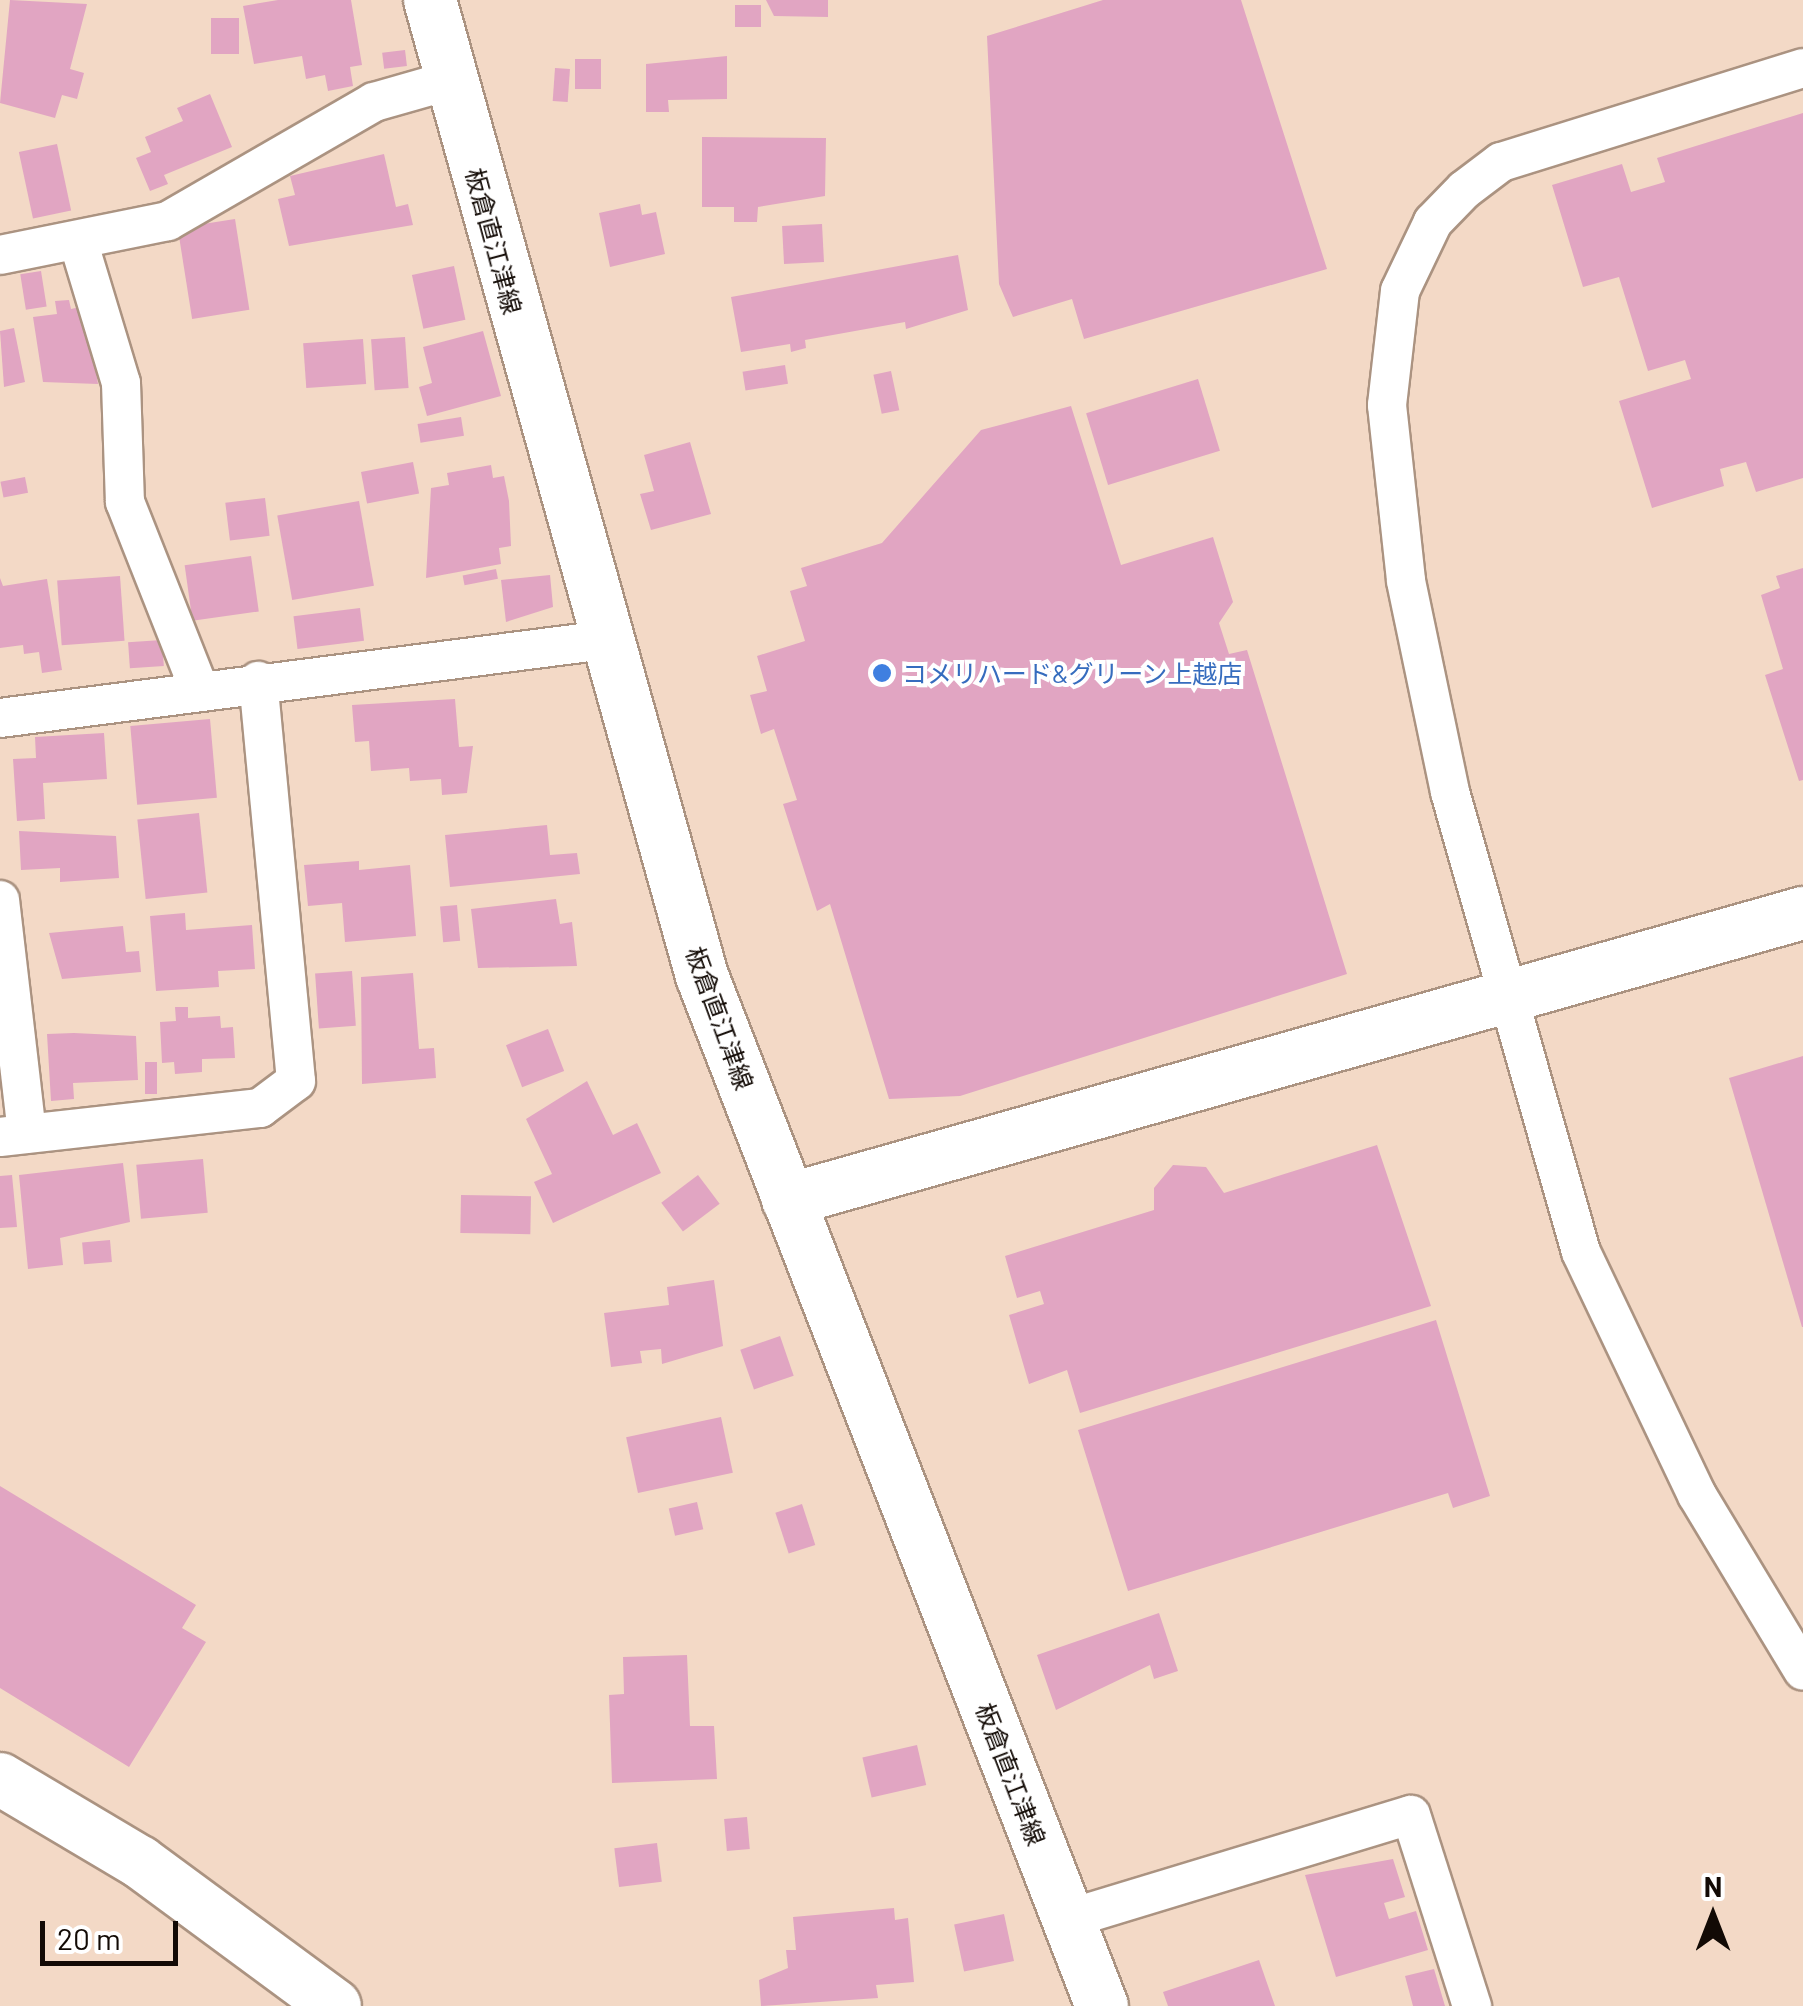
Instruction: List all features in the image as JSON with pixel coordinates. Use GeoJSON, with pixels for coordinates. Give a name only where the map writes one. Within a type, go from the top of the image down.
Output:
{"type":"FeatureCollection","features":[{"type":"Feature","properties":{"kind":"main road","name":"板倉直江津線"},"geometry":{"type":"LineString","coordinates":[[430,0],[702,976],[1102,2006]]}},
{"type":"Feature","properties":{"kind":"main road"},"geometry":{"type":"LineString","coordinates":[[788,1200],[1510,1003],[1803,913]]}},
{"type":"Feature","properties":{"kind":"main road"},"geometry":{"type":"LineString","coordinates":[[0,1780],[140,1862],[335,2006]]}},
{"type":"Feature","properties":{"kind":"street"},"geometry":{"type":"LineString","coordinates":[[1803,68],[1501,162],[1433,222],[1400,291],[1387,405],[1406,581],[1450,792],[1581,1252],[1697,1495],[1803,1671]]}},
{"type":"Feature","properties":{"kind":"street"},"geometry":{"type":"LineString","coordinates":[[0,255],[79,244],[168,221],[374,102],[451,80]]}},
{"type":"Feature","properties":{"kind":"street"},"geometry":{"type":"LineString","coordinates":[[79,244],[121,383],[124,502],[199,689]]}},
{"type":"Feature","properties":{"kind":"street"},"geometry":{"type":"LineString","coordinates":[[0,718],[258,681],[606,640]]}},
{"type":"Feature","properties":{"kind":"street"},"geometry":{"type":"LineString","coordinates":[[0,900],[13,1135],[260,1108],[296,1081],[299,1040],[258,681]]}},
{"type":"Feature","properties":{"kind":"street"},"geometry":{"type":"LineString","coordinates":[[1068,1919],[1410,1815],[1472,2006]]}},
{"type":"Feature","properties":{"kind":"building"},"geometry":{"type":"Polygon","coordinates":[[[10,0],[87,4],[70,69],[84,73],[77,99],[62,95],[55,118],[0,103],[10,0]]]}},
{"type":"Feature","properties":{"kind":"building"},"geometry":{"type":"Polygon","coordinates":[[[278,0],[351,0],[362,65],[350,67],[353,86],[328,91],[325,75],[306,79],[302,56],[254,64],[243,6],[278,0]]]}},
{"type":"Feature","properties":{"kind":"building"},"geometry":{"type":"Polygon","coordinates":[[[766,0],[828,0],[828,17],[774,16],[766,0]]]}},
{"type":"Feature","properties":{"kind":"building"},"geometry":{"type":"Polygon","coordinates":[[[1103,0],[1241,0],[1327,269],[1084,339],[1072,299],[1013,317],[999,284],[987,36],[1103,0]]]}},
{"type":"Feature","properties":{"kind":"building"},"geometry":{"type":"Polygon","coordinates":[[[735,5],[761,5],[761,27],[735,27],[735,5]]]}},
{"type":"Feature","properties":{"kind":"building"},"geometry":{"type":"Polygon","coordinates":[[[211,18],[239,18],[239,54],[211,54],[211,18]]]}},
{"type":"Feature","properties":{"kind":"building"},"geometry":{"type":"Polygon","coordinates":[[[405,50],[407,66],[384,69],[382,53],[405,50]]]}},
{"type":"Feature","properties":{"kind":"building"},"geometry":{"type":"Polygon","coordinates":[[[727,56],[727,99],[668,100],[669,112],[646,112],[646,64],[727,56]]]}},
{"type":"Feature","properties":{"kind":"building"},"geometry":{"type":"Polygon","coordinates":[[[575,59],[601,59],[601,89],[575,89],[575,59]]]}},
{"type":"Feature","properties":{"kind":"building"},"geometry":{"type":"Polygon","coordinates":[[[555,68],[570,69],[568,102],[553,101],[555,68]]]}},
{"type":"Feature","properties":{"kind":"building"},"geometry":{"type":"Polygon","coordinates":[[[210,94],[232,147],[164,175],[168,184],[150,191],[136,158],[151,152],[145,137],[183,121],[177,108],[210,94]]]}},
{"type":"Feature","properties":{"kind":"building"},"geometry":{"type":"Polygon","coordinates":[[[1803,113],[1803,478],[1756,492],[1746,462],[1720,469],[1724,486],[1652,508],[1619,401],[1691,379],[1685,360],[1648,371],[1619,277],[1583,287],[1552,185],[1622,164],[1631,192],[1665,182],[1657,158],[1803,113]]]}},
{"type":"Feature","properties":{"kind":"building"},"geometry":{"type":"Polygon","coordinates":[[[702,137],[826,138],[825,196],[758,207],[757,222],[734,222],[734,207],[702,207],[702,137]]]}},
{"type":"Feature","properties":{"kind":"building"},"geometry":{"type":"Polygon","coordinates":[[[57,144],[71,211],[33,219],[19,152],[57,144]]]}},
{"type":"Feature","properties":{"kind":"building"},"geometry":{"type":"Polygon","coordinates":[[[384,154],[396,207],[408,204],[413,225],[289,246],[278,199],[295,195],[290,176],[384,154]]]}},
{"type":"Feature","properties":{"kind":"building"},"geometry":{"type":"Polygon","coordinates":[[[640,204],[642,215],[656,212],[665,254],[610,267],[599,213],[640,204]]]}},
{"type":"Feature","properties":{"kind":"building"},"geometry":{"type":"Polygon","coordinates":[[[235,219],[249,310],[192,319],[178,228],[235,219]]]}},
{"type":"Feature","properties":{"kind":"building"},"geometry":{"type":"Polygon","coordinates":[[[822,224],[824,262],[784,264],[782,226],[822,224]]]}},
{"type":"Feature","properties":{"kind":"building"},"geometry":{"type":"Polygon","coordinates":[[[958,255],[968,310],[906,329],[905,322],[805,340],[806,348],[791,352],[790,344],[741,352],[731,297],[958,255]]]}},
{"type":"Feature","properties":{"kind":"building"},"geometry":{"type":"Polygon","coordinates":[[[454,266],[465,320],[423,329],[412,275],[454,266]]]}},
{"type":"Feature","properties":{"kind":"building"},"geometry":{"type":"Polygon","coordinates":[[[41,271],[47,307],[26,310],[20,274],[41,271]]]}},
{"type":"Feature","properties":{"kind":"building"},"geometry":{"type":"Polygon","coordinates":[[[69,300],[71,309],[85,306],[98,384],[43,382],[33,317],[57,314],[55,301],[69,300]]]}},
{"type":"Feature","properties":{"kind":"building"},"geometry":{"type":"Polygon","coordinates":[[[14,328],[25,382],[4,387],[0,331],[14,328]]]}},
{"type":"Feature","properties":{"kind":"building"},"geometry":{"type":"Polygon","coordinates":[[[483,331],[501,396],[427,416],[419,387],[432,383],[423,347],[483,331]]]}},
{"type":"Feature","properties":{"kind":"building"},"geometry":{"type":"Polygon","coordinates":[[[405,337],[409,388],[375,390],[371,339],[405,337]]]}},
{"type":"Feature","properties":{"kind":"building"},"geometry":{"type":"Polygon","coordinates":[[[363,339],[366,384],[306,388],[303,343],[363,339]]]}},
{"type":"Feature","properties":{"kind":"building"},"geometry":{"type":"Polygon","coordinates":[[[785,365],[788,384],[746,390],[743,372],[785,365]]]}},
{"type":"Feature","properties":{"kind":"building"},"geometry":{"type":"Polygon","coordinates":[[[891,371],[899,410],[882,414],[873,375],[891,371]]]}},
{"type":"Feature","properties":{"kind":"building"},"geometry":{"type":"Polygon","coordinates":[[[1198,379],[1220,451],[1108,485],[1086,413],[1198,379]]]}},
{"type":"Feature","properties":{"kind":"building"},"geometry":{"type":"Polygon","coordinates":[[[1071,406],[1121,565],[1213,537],[1233,602],[1219,623],[1229,654],[1247,650],[1347,974],[960,1096],[889,1099],[830,904],[817,911],[783,804],[797,800],[774,729],[761,734],[750,695],[767,691],[757,656],[805,641],[790,591],[807,586],[801,568],[882,543],[981,430],[1071,406]]]}},
{"type":"Feature","properties":{"kind":"building"},"geometry":{"type":"Polygon","coordinates":[[[461,417],[464,436],[421,443],[418,424],[461,417]]]}},
{"type":"Feature","properties":{"kind":"building"},"geometry":{"type":"Polygon","coordinates":[[[690,442],[711,514],[651,530],[640,494],[654,491],[644,455],[690,442]]]}},
{"type":"Feature","properties":{"kind":"building"},"geometry":{"type":"Polygon","coordinates":[[[413,462],[419,493],[367,504],[361,472],[413,462]]]}},
{"type":"Feature","properties":{"kind":"building"},"geometry":{"type":"Polygon","coordinates":[[[491,465],[493,478],[504,476],[509,501],[511,546],[499,548],[501,564],[426,578],[431,488],[449,485],[447,473],[491,465]]]}},
{"type":"Feature","properties":{"kind":"building"},"geometry":{"type":"Polygon","coordinates":[[[25,477],[28,493],[4,497],[0,482],[25,477]]]}},
{"type":"Feature","properties":{"kind":"building"},"geometry":{"type":"Polygon","coordinates":[[[265,498],[270,536],[230,541],[225,503],[265,498]]]}},
{"type":"Feature","properties":{"kind":"building"},"geometry":{"type":"Polygon","coordinates":[[[359,501],[374,586],[292,600],[277,515],[359,501]]]}},
{"type":"Feature","properties":{"kind":"building"},"geometry":{"type":"Polygon","coordinates":[[[251,556],[259,611],[192,621],[185,565],[251,556]]]}},
{"type":"Feature","properties":{"kind":"building"},"geometry":{"type":"Polygon","coordinates":[[[1803,568],[1803,780],[1799,781],[1765,675],[1783,669],[1761,595],[1780,588],[1776,576],[1803,568]]]}},
{"type":"Feature","properties":{"kind":"building"},"geometry":{"type":"Polygon","coordinates":[[[496,569],[498,579],[465,585],[463,575],[496,569]]]}},
{"type":"Feature","properties":{"kind":"building"},"geometry":{"type":"Polygon","coordinates":[[[550,575],[553,607],[506,622],[501,580],[550,575]]]}},
{"type":"Feature","properties":{"kind":"building"},"geometry":{"type":"Polygon","coordinates":[[[120,576],[125,641],[62,645],[57,580],[120,576]]]}},
{"type":"Feature","properties":{"kind":"building"},"geometry":{"type":"Polygon","coordinates":[[[0,578],[3,586],[47,579],[62,670],[42,673],[39,652],[24,654],[23,645],[0,648],[0,578]]]}},
{"type":"Feature","properties":{"kind":"building"},"geometry":{"type":"Polygon","coordinates":[[[360,608],[364,641],[298,649],[293,616],[360,608]]]}},
{"type":"Feature","properties":{"kind":"building"},"geometry":{"type":"Polygon","coordinates":[[[162,640],[164,666],[130,668],[128,642],[162,640]]]}},
{"type":"Feature","properties":{"kind":"building"},"geometry":{"type":"Polygon","coordinates":[[[455,699],[459,747],[473,746],[467,793],[442,795],[441,779],[410,781],[409,768],[371,771],[369,741],[355,742],[352,705],[455,699]]]}},
{"type":"Feature","properties":{"kind":"building"},"geometry":{"type":"Polygon","coordinates":[[[210,719],[217,798],[137,805],[130,726],[210,719]]]}},
{"type":"Feature","properties":{"kind":"building"},"geometry":{"type":"Polygon","coordinates":[[[104,733],[107,779],[43,783],[45,819],[17,821],[13,759],[36,758],[35,737],[104,733]]]}},
{"type":"Feature","properties":{"kind":"building"},"geometry":{"type":"Polygon","coordinates":[[[199,813],[207,893],[146,899],[137,819],[199,813]]]}},
{"type":"Feature","properties":{"kind":"building"},"geometry":{"type":"Polygon","coordinates":[[[547,825],[550,855],[577,853],[580,874],[450,887],[445,835],[547,825]]]}},
{"type":"Feature","properties":{"kind":"building"},"geometry":{"type":"Polygon","coordinates":[[[19,831],[116,836],[119,878],[60,882],[60,868],[21,870],[19,831]]]}},
{"type":"Feature","properties":{"kind":"building"},"geometry":{"type":"Polygon","coordinates":[[[359,861],[359,870],[410,865],[416,936],[345,942],[342,903],[308,906],[304,865],[359,861]]]}},
{"type":"Feature","properties":{"kind":"building"},"geometry":{"type":"Polygon","coordinates":[[[556,899],[560,924],[572,922],[577,966],[478,968],[471,909],[556,899]]]}},
{"type":"Feature","properties":{"kind":"building"},"geometry":{"type":"Polygon","coordinates":[[[457,905],[460,941],[443,942],[440,906],[457,905]]]}},
{"type":"Feature","properties":{"kind":"building"},"geometry":{"type":"Polygon","coordinates":[[[185,913],[186,930],[252,925],[255,969],[218,971],[219,987],[156,991],[150,916],[185,913]]]}},
{"type":"Feature","properties":{"kind":"building"},"geometry":{"type":"Polygon","coordinates":[[[123,926],[126,952],[139,951],[141,972],[62,979],[49,933],[123,926]]]}},
{"type":"Feature","properties":{"kind":"building"},"geometry":{"type":"Polygon","coordinates":[[[352,971],[356,1026],[319,1028],[315,974],[352,971]]]}},
{"type":"Feature","properties":{"kind":"building"},"geometry":{"type":"Polygon","coordinates":[[[413,973],[419,1049],[434,1048],[436,1078],[362,1084],[361,977],[413,973]]]}},
{"type":"Feature","properties":{"kind":"building"},"geometry":{"type":"Polygon","coordinates":[[[175,1007],[188,1007],[188,1018],[220,1016],[221,1028],[233,1027],[235,1058],[202,1059],[202,1072],[175,1074],[174,1062],[162,1063],[160,1022],[176,1021],[175,1007]]]}},
{"type":"Feature","properties":{"kind":"building"},"geometry":{"type":"Polygon","coordinates":[[[548,1029],[564,1071],[522,1087],[506,1045],[548,1029]]]}},
{"type":"Feature","properties":{"kind":"building"},"geometry":{"type":"Polygon","coordinates":[[[47,1034],[136,1036],[138,1080],[73,1083],[74,1099],[51,1101],[47,1034]]]}},
{"type":"Feature","properties":{"kind":"building"},"geometry":{"type":"Polygon","coordinates":[[[1803,1056],[1803,1327],[1802,1327],[1729,1078],[1803,1056]]]}},
{"type":"Feature","properties":{"kind":"building"},"geometry":{"type":"Polygon","coordinates":[[[145,1062],[157,1062],[157,1094],[145,1094],[145,1062]]]}},
{"type":"Feature","properties":{"kind":"building"},"geometry":{"type":"Polygon","coordinates":[[[587,1081],[613,1135],[637,1123],[661,1173],[553,1223],[534,1182],[552,1174],[526,1119],[587,1081]]]}},
{"type":"Feature","properties":{"kind":"building"},"geometry":{"type":"Polygon","coordinates":[[[1377,1145],[1431,1306],[1080,1413],[1067,1370],[1029,1384],[1009,1315],[1044,1304],[1040,1291],[1017,1298],[1005,1256],[1154,1210],[1154,1188],[1173,1165],[1206,1167],[1224,1193],[1377,1145]]]}},
{"type":"Feature","properties":{"kind":"building"},"geometry":{"type":"Polygon","coordinates":[[[203,1159],[208,1213],[141,1219],[136,1165],[203,1159]]]}},
{"type":"Feature","properties":{"kind":"building"},"geometry":{"type":"Polygon","coordinates":[[[123,1163],[130,1222],[60,1238],[63,1265],[28,1269],[19,1175],[123,1163]]]}},
{"type":"Feature","properties":{"kind":"building"},"geometry":{"type":"Polygon","coordinates":[[[12,1175],[17,1227],[0,1228],[0,1176],[12,1175]]]}},
{"type":"Feature","properties":{"kind":"building"},"geometry":{"type":"Polygon","coordinates":[[[698,1175],[720,1204],[683,1231],[661,1203],[698,1175]]]}},
{"type":"Feature","properties":{"kind":"building"},"geometry":{"type":"Polygon","coordinates":[[[461,1195],[531,1196],[530,1234],[460,1233],[461,1195]]]}},
{"type":"Feature","properties":{"kind":"building"},"geometry":{"type":"Polygon","coordinates":[[[110,1240],[112,1262],[84,1264],[82,1242],[110,1240]]]}},
{"type":"Feature","properties":{"kind":"building"},"geometry":{"type":"Polygon","coordinates":[[[714,1280],[723,1346],[662,1364],[661,1349],[640,1351],[642,1363],[611,1367],[604,1313],[669,1305],[667,1287],[714,1280]]]}},
{"type":"Feature","properties":{"kind":"building"},"geometry":{"type":"Polygon","coordinates":[[[1436,1320],[1490,1496],[1453,1508],[1448,1493],[1128,1591],[1078,1430],[1436,1320]]]}},
{"type":"Feature","properties":{"kind":"building"},"geometry":{"type":"Polygon","coordinates":[[[780,1336],[794,1376],[754,1389],[740,1350],[780,1336]]]}},
{"type":"Feature","properties":{"kind":"building"},"geometry":{"type":"Polygon","coordinates":[[[721,1417],[733,1473],[638,1493],[626,1437],[721,1417]]]}},
{"type":"Feature","properties":{"kind":"building"},"geometry":{"type":"Polygon","coordinates":[[[0,1486],[196,1605],[182,1628],[206,1642],[129,1767],[0,1688],[0,1486]]]}},
{"type":"Feature","properties":{"kind":"building"},"geometry":{"type":"Polygon","coordinates":[[[697,1502],[703,1529],[675,1536],[669,1509],[697,1502]]]}},
{"type":"Feature","properties":{"kind":"building"},"geometry":{"type":"Polygon","coordinates":[[[802,1504],[815,1545],[789,1554],[775,1513],[802,1504]]]}},
{"type":"Feature","properties":{"kind":"building"},"geometry":{"type":"Polygon","coordinates":[[[1159,1613],[1178,1671],[1154,1679],[1150,1665],[1056,1710],[1037,1655],[1159,1613]]]}},
{"type":"Feature","properties":{"kind":"building"},"geometry":{"type":"Polygon","coordinates":[[[687,1655],[690,1726],[714,1726],[717,1779],[612,1783],[609,1695],[624,1694],[623,1657],[687,1655]]]}},
{"type":"Feature","properties":{"kind":"building"},"geometry":{"type":"Polygon","coordinates":[[[917,1745],[926,1785],[872,1798],[862,1758],[917,1745]]]}},
{"type":"Feature","properties":{"kind":"building"},"geometry":{"type":"Polygon","coordinates":[[[747,1817],[750,1849],[727,1851],[724,1819],[747,1817]]]}},
{"type":"Feature","properties":{"kind":"building"},"geometry":{"type":"Polygon","coordinates":[[[657,1843],[662,1882],[619,1887],[614,1848],[657,1843]]]}},
{"type":"Feature","properties":{"kind":"building"},"geometry":{"type":"Polygon","coordinates":[[[1393,1859],[1405,1897],[1384,1903],[1389,1919],[1416,1911],[1428,1950],[1336,1977],[1305,1875],[1393,1859]]]}},
{"type":"Feature","properties":{"kind":"building"},"geometry":{"type":"Polygon","coordinates":[[[894,1908],[895,1920],[908,1918],[914,1982],[876,1985],[878,1998],[761,2006],[759,1980],[788,1968],[786,1950],[796,1950],[793,1917],[894,1908]]]}},
{"type":"Feature","properties":{"kind":"building"},"geometry":{"type":"Polygon","coordinates":[[[1004,1914],[1014,1961],[964,1972],[954,1925],[1004,1914]]]}},
{"type":"Feature","properties":{"kind":"building"},"geometry":{"type":"Polygon","coordinates":[[[1259,1960],[1275,2006],[1168,2006],[1163,1992],[1259,1960]]]}},
{"type":"Feature","properties":{"kind":"building"},"geometry":{"type":"Polygon","coordinates":[[[1434,1969],[1445,2006],[1413,2006],[1405,1976],[1434,1969]]]}},
{"type":"Feature","properties":{"kind":"place","name":"コメリハード&グリーン上越店"},"geometry":{"type":"Point","coordinates":[882,673]}}]}
